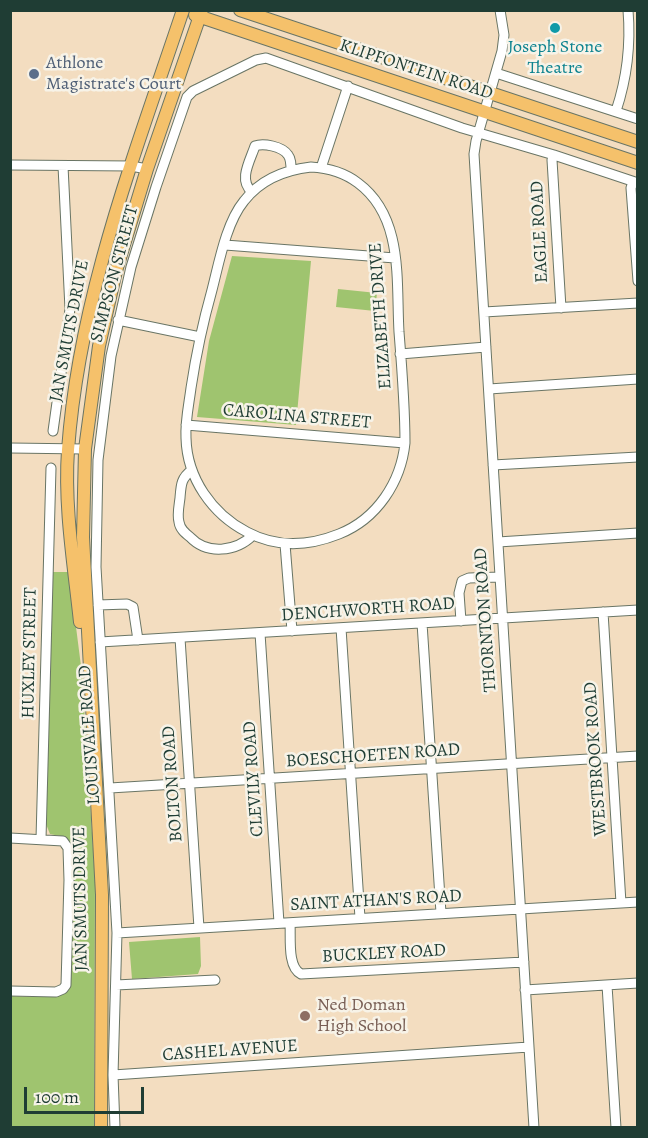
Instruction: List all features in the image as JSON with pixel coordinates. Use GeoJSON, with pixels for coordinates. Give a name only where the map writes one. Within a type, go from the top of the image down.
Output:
{"type":"FeatureCollection","features":[{"type":"Feature","properties":{"kind":"main road","name":"KLIPFONTEIN ROAD"},"geometry":{"type":"LineString","coordinates":[[184,10],[638,163]]}},
{"type":"Feature","properties":{"kind":"main road","name":"JAN SMUTS DRIVE"},"geometry":{"type":"LineString","coordinates":[[88,670],[84,659],[70,538],[68,448],[77,378],[91,302],[110,228],[184,10]]}},
{"type":"Feature","properties":{"kind":"main road","name":"KLIPFONTEIN ROAD"},"geometry":{"type":"LineString","coordinates":[[240,10],[638,142]]}},
{"type":"Feature","properties":{"kind":"main road","name":"JAN SMUTS DRIVE"},"geometry":{"type":"LineString","coordinates":[[101,1128],[99,1075],[102,895],[88,670],[90,659],[83,537],[85,449],[106,308],[126,233],[201,14]]}},
{"type":"Feature","properties":{"kind":"street","name":"THORNTON ROAD"},"geometry":{"type":"LineString","coordinates":[[500,10],[504,35],[502,51],[474,154],[534,1128]]}},
{"type":"Feature","properties":{"kind":"street"},"geometry":{"type":"LineString","coordinates":[[616,111],[629,50],[627,10]]}},
{"type":"Feature","properties":{"kind":"street","name":"SIMPSON STREET"},"geometry":{"type":"LineString","coordinates":[[100,642],[95,530],[98,460],[107,382],[118,320],[131,267],[184,102],[190,93],[263,58],[270,58],[479,133],[554,155],[635,183]]}},
{"type":"Feature","properties":{"kind":"street"},"geometry":{"type":"LineString","coordinates":[[496,73],[638,119]]}},
{"type":"Feature","properties":{"kind":"street"},"geometry":{"type":"LineString","coordinates":[[321,168],[348,86]]}},
{"type":"Feature","properties":{"kind":"street"},"geometry":{"type":"LineString","coordinates":[[252,192],[247,188],[244,180],[255,146],[262,144],[285,151],[290,157],[291,170]]}},
{"type":"Feature","properties":{"kind":"street","name":"EAGLE ROAD"},"geometry":{"type":"LineString","coordinates":[[554,155],[552,160],[561,308]]}},
{"type":"Feature","properties":{"kind":"street"},"geometry":{"type":"LineString","coordinates":[[10,165],[131,166],[147,169]]}},
{"type":"Feature","properties":{"kind":"street"},"geometry":{"type":"LineString","coordinates":[[53,431],[70,309],[63,165]]}},
{"type":"Feature","properties":{"kind":"street","name":"ELIZABETH DRIVE"},"geometry":{"type":"LineString","coordinates":[[321,168],[355,180],[375,198],[390,226],[395,258],[405,443],[393,486],[367,517],[342,533],[323,540],[285,544],[253,535],[227,520],[212,505],[192,470],[187,453],[186,425],[200,338],[236,213],[252,192],[274,176],[291,170],[321,168]]}},
{"type":"Feature","properties":{"kind":"street"},"geometry":{"type":"LineString","coordinates":[[635,183],[631,188],[638,281]]}},
{"type":"Feature","properties":{"kind":"street"},"geometry":{"type":"LineString","coordinates":[[225,245],[395,258]]}},
{"type":"Feature","properties":{"kind":"street"},"geometry":{"type":"LineString","coordinates":[[484,312],[638,303]]}},
{"type":"Feature","properties":{"kind":"street"},"geometry":{"type":"LineString","coordinates":[[118,320],[200,338]]}},
{"type":"Feature","properties":{"kind":"street"},"geometry":{"type":"LineString","coordinates":[[400,354],[486,347]]}},
{"type":"Feature","properties":{"kind":"street"},"geometry":{"type":"LineString","coordinates":[[489,389],[638,379]]}},
{"type":"Feature","properties":{"kind":"street","name":"CAROLINA STREET"},"geometry":{"type":"LineString","coordinates":[[186,425],[405,443]]}},
{"type":"Feature","properties":{"kind":"street"},"geometry":{"type":"LineString","coordinates":[[10,448],[85,449]]}},
{"type":"Feature","properties":{"kind":"street"},"geometry":{"type":"LineString","coordinates":[[493,465],[638,457]]}},
{"type":"Feature","properties":{"kind":"street","name":"HUXLEY STREET"},"geometry":{"type":"LineString","coordinates":[[41,839],[51,468]]}},
{"type":"Feature","properties":{"kind":"street"},"geometry":{"type":"LineString","coordinates":[[192,470],[181,483],[178,517],[182,530],[199,545],[208,549],[237,547],[253,535]]}},
{"type":"Feature","properties":{"kind":"street"},"geometry":{"type":"LineString","coordinates":[[498,542],[638,533]]}},
{"type":"Feature","properties":{"kind":"street"},"geometry":{"type":"LineString","coordinates":[[285,544],[292,632]]}},
{"type":"Feature","properties":{"kind":"street"},"geometry":{"type":"LineString","coordinates":[[461,621],[459,593],[462,581],[469,578],[500,577]]}},
{"type":"Feature","properties":{"kind":"street"},"geometry":{"type":"LineString","coordinates":[[98,605],[127,604],[133,607],[138,640]]}},
{"type":"Feature","properties":{"kind":"street","name":"DENCHWORTH ROAD"},"geometry":{"type":"LineString","coordinates":[[100,642],[638,610]]}},
{"type":"Feature","properties":{"kind":"street","name":"WESTBROOK ROAD"},"geometry":{"type":"LineString","coordinates":[[603,612],[621,903]]}},
{"type":"Feature","properties":{"kind":"street"},"geometry":{"type":"LineString","coordinates":[[423,623],[441,913]]}},
{"type":"Feature","properties":{"kind":"street"},"geometry":{"type":"LineString","coordinates":[[341,628],[360,918]]}},
{"type":"Feature","properties":{"kind":"street","name":"CLEVILY ROAD"},"geometry":{"type":"LineString","coordinates":[[260,633],[279,923]]}},
{"type":"Feature","properties":{"kind":"street","name":"BOLTON ROAD"},"geometry":{"type":"LineString","coordinates":[[180,638],[199,928]]}},
{"type":"Feature","properties":{"kind":"street","name":"LOUISVALE ROAD"},"geometry":{"type":"LineString","coordinates":[[100,642],[117,933],[113,1075],[115,1128]]}},
{"type":"Feature","properties":{"kind":"street","name":"BOESCHOETEN ROAD"},"geometry":{"type":"LineString","coordinates":[[110,788],[638,756]]}},
{"type":"Feature","properties":{"kind":"street"},"geometry":{"type":"LineString","coordinates":[[10,838],[61,840],[68,848],[69,880],[66,984],[58,992],[10,991]]}},
{"type":"Feature","properties":{"kind":"street","name":"SAINT ATHAN'S ROAD"},"geometry":{"type":"LineString","coordinates":[[117,933],[638,902]]}},
{"type":"Feature","properties":{"kind":"street","name":"BUCKLEY ROAD"},"geometry":{"type":"LineString","coordinates":[[290,922],[292,964],[301,974],[524,962]]}},
{"type":"Feature","properties":{"kind":"street"},"geometry":{"type":"LineString","coordinates":[[116,985],[215,980]]}},
{"type":"Feature","properties":{"kind":"street"},"geometry":{"type":"LineString","coordinates":[[525,990],[638,983]]}},
{"type":"Feature","properties":{"kind":"street"},"geometry":{"type":"LineString","coordinates":[[607,985],[616,1128]]}},
{"type":"Feature","properties":{"kind":"street","name":"CASHEL AVENUE"},"geometry":{"type":"LineString","coordinates":[[113,1075],[529,1047]]}},
{"type":"Feature","properties":{"kind":"green space"},"geometry":{"type":"Polygon","coordinates":[[[232,256],[311,261],[296,425],[197,417],[209,341],[232,256]]]}},
{"type":"Feature","properties":{"kind":"green space"},"geometry":{"type":"Polygon","coordinates":[[[338,289],[377,293],[375,311],[336,307],[338,289]]]}},
{"type":"Feature","properties":{"kind":"green space"},"geometry":{"type":"Polygon","coordinates":[[[51,572],[69,572],[82,674],[95,881],[94,1127],[11,1128],[11,996],[52,996],[70,987],[73,881],[71,844],[65,837],[50,834],[46,824],[51,572]]]}},
{"type":"Feature","properties":{"kind":"green space"},"geometry":{"type":"Polygon","coordinates":[[[200,937],[201,966],[198,974],[132,979],[129,942],[200,937]]]}},
{"type":"Feature","properties":{"kind":"place","name":"Joseph Stone Theatre"},"geometry":{"type":"Point","coordinates":[555,28]}},
{"type":"Feature","properties":{"kind":"place","name":"Athlone Magistrate's Court"},"geometry":{"type":"Point","coordinates":[34,74]}},
{"type":"Feature","properties":{"kind":"place","name":"Ned Doman High School"},"geometry":{"type":"Point","coordinates":[305,1016]}}]}
